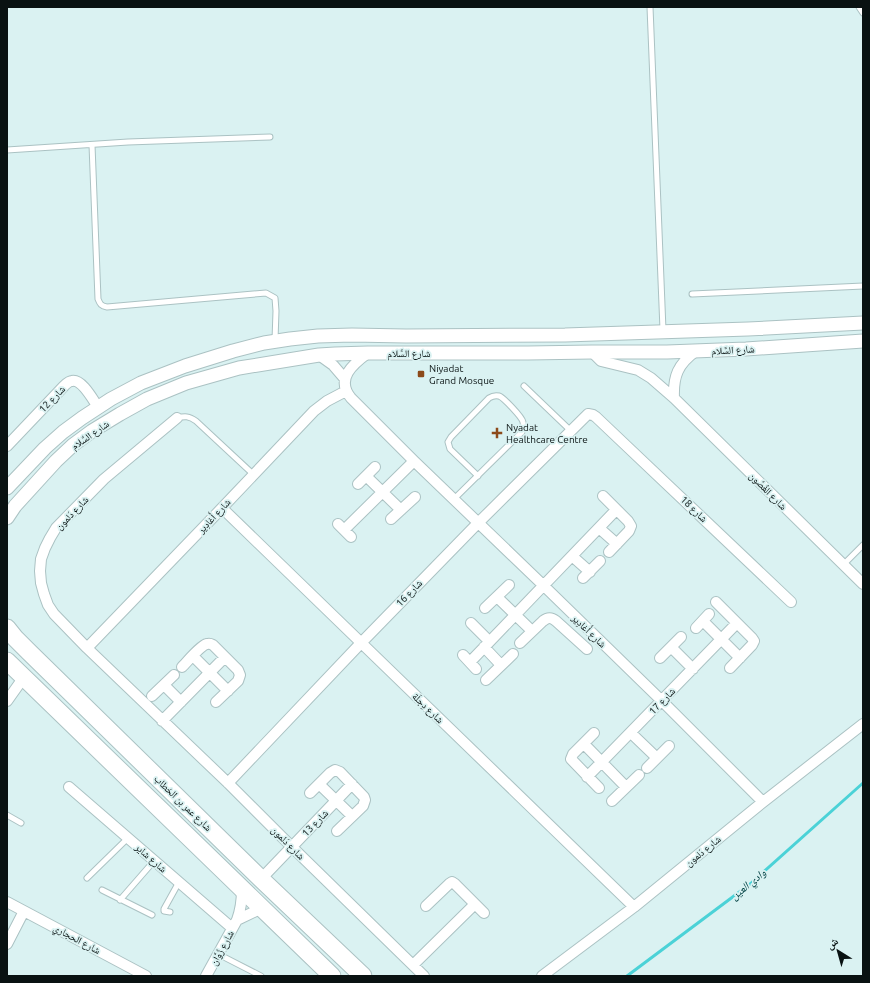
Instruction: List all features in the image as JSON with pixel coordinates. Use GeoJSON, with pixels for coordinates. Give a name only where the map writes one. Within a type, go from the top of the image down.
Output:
{"type":"FeatureCollection","features":[{"type":"Feature","properties":{"kind":"main road","name":"شارع عمر بن الخطاب"},"geometry":{"type":"LineString","coordinates":[[7,628],[29,652],[261,879],[363,976]]}},
{"type":"Feature","properties":{"kind":"main road","name":"شارع عمر بن الخطاب"},"geometry":{"type":"LineString","coordinates":[[7,661],[332,976]]}},
{"type":"Feature","properties":{"kind":"street","name":"شارع السَّلام"},"geometry":{"type":"LineString","coordinates":[[7,488],[45,448],[63,432],[98,407],[141,383],[185,366],[233,351],[274,341],[318,336],[558,335],[756,329],[863,323]]}},
{"type":"Feature","properties":{"kind":"street"},"geometry":{"type":"LineString","coordinates":[[628,352],[635,348],[653,345],[658,342],[664,331],[672,344],[691,352],[680,366],[675,376],[673,387],[674,398]]}},
{"type":"Feature","properties":{"kind":"street","name":"شارع السَّلام"},"geometry":{"type":"LineString","coordinates":[[7,518],[15,506],[56,461],[73,445],[92,431],[147,398],[186,383],[239,368],[318,355],[368,353],[691,352],[863,341]]}},
{"type":"Feature","properties":{"kind":"street","name":"شارع الغُصُون"},"geometry":{"type":"LineString","coordinates":[[592,352],[602,361],[638,370],[651,378],[674,398],[863,584]]}},
{"type":"Feature","properties":{"kind":"street"},"geometry":{"type":"LineString","coordinates":[[346,391],[345,379],[352,366],[356,361],[368,353]]}},
{"type":"Feature","properties":{"kind":"street"},"geometry":{"type":"LineString","coordinates":[[318,355],[333,365],[345,379]]}},
{"type":"Feature","properties":{"kind":"street","name":"شارع 12"},"geometry":{"type":"LineString","coordinates":[[7,446],[70,381],[77,381],[84,386],[98,407]]}},
{"type":"Feature","properties":{"kind":"street","name":"شارع أَغادِير"},"geometry":{"type":"LineString","coordinates":[[87,648],[317,408],[326,401],[346,391],[355,403],[662,701],[763,802]]}},
{"type":"Feature","properties":{"kind":"street","name":"شارع 16"},"geometry":{"type":"LineString","coordinates":[[228,783],[478,523],[588,414],[593,414],[596,417]]}},
{"type":"Feature","properties":{"kind":"street","name":"شارع 18"},"geometry":{"type":"LineString","coordinates":[[596,417],[791,602]]}},
{"type":"Feature","properties":{"kind":"street","name":"شارع دَلمون"},"geometry":{"type":"LineString","coordinates":[[177,418],[104,479],[56,528],[41,559],[40,577],[48,605],[54,614],[87,648],[228,783],[424,976]]}},
{"type":"Feature","properties":{"kind":"street"},"geometry":{"type":"LineString","coordinates":[[344,530],[414,461]]}},
{"type":"Feature","properties":{"kind":"street"},"geometry":{"type":"LineString","coordinates":[[358,484],[375,467]]}},
{"type":"Feature","properties":{"kind":"street"},"geometry":{"type":"LineString","coordinates":[[366,476],[401,510]]}},
{"type":"Feature","properties":{"kind":"street"},"geometry":{"type":"LineString","coordinates":[[603,496],[631,526],[629,531],[609,552]]}},
{"type":"Feature","properties":{"kind":"street"},"geometry":{"type":"LineString","coordinates":[[392,519],[415,497]]}},
{"type":"Feature","properties":{"kind":"street","name":"شارع دِجلَة"},"geometry":{"type":"LineString","coordinates":[[222,508],[634,907]]}},
{"type":"Feature","properties":{"kind":"street"},"geometry":{"type":"LineString","coordinates":[[470,662],[616,510]]}},
{"type":"Feature","properties":{"kind":"street"},"geometry":{"type":"LineString","coordinates":[[599,528],[617,544]]}},
{"type":"Feature","properties":{"kind":"street"},"geometry":{"type":"LineString","coordinates":[[572,556],[587,575],[600,561]]}},
{"type":"Feature","properties":{"kind":"street"},"geometry":{"type":"LineString","coordinates":[[485,608],[509,585]]}},
{"type":"Feature","properties":{"kind":"street"},"geometry":{"type":"LineString","coordinates":[[497,597],[532,632]]}},
{"type":"Feature","properties":{"kind":"street"},"geometry":{"type":"LineString","coordinates":[[716,602],[754,641],[730,668]]}},
{"type":"Feature","properties":{"kind":"street"},"geometry":{"type":"LineString","coordinates":[[520,643],[546,619],[550,618],[587,649]]}},
{"type":"Feature","properties":{"kind":"street"},"geometry":{"type":"LineString","coordinates":[[703,621],[740,658]]}},
{"type":"Feature","properties":{"kind":"street"},"geometry":{"type":"LineString","coordinates":[[471,622],[501,665]]}},
{"type":"Feature","properties":{"kind":"street","name":"شارع 17"},"geometry":{"type":"LineString","coordinates":[[588,777],[737,623]]}},
{"type":"Feature","properties":{"kind":"street"},"geometry":{"type":"LineString","coordinates":[[660,658],[681,637]]}},
{"type":"Feature","properties":{"kind":"street"},"geometry":{"type":"LineString","coordinates":[[182,667],[203,646],[208,644],[213,645],[238,670],[240,675],[238,681],[216,702]]}},
{"type":"Feature","properties":{"kind":"street"},"geometry":{"type":"LineString","coordinates":[[671,647],[693,669]]}},
{"type":"Feature","properties":{"kind":"street"},"geometry":{"type":"LineString","coordinates":[[486,680],[513,654]]}},
{"type":"Feature","properties":{"kind":"street"},"geometry":{"type":"LineString","coordinates":[[192,656],[228,691]]}},
{"type":"Feature","properties":{"kind":"street"},"geometry":{"type":"LineString","coordinates":[[162,721],[225,657]]}},
{"type":"Feature","properties":{"kind":"street"},"geometry":{"type":"LineString","coordinates":[[152,696],[174,675]]}},
{"type":"Feature","properties":{"kind":"street"},"geometry":{"type":"LineString","coordinates":[[7,702],[24,677]]}},
{"type":"Feature","properties":{"kind":"street"},"geometry":{"type":"LineString","coordinates":[[164,685],[181,702]]}},
{"type":"Feature","properties":{"kind":"street","name":"شارع دَلمون"},"geometry":{"type":"LineString","coordinates":[[542,976],[634,907],[763,802],[863,724]]}},
{"type":"Feature","properties":{"kind":"street"},"geometry":{"type":"LineString","coordinates":[[594,733],[573,754],[571,759],[599,788]]}},
{"type":"Feature","properties":{"kind":"street"},"geometry":{"type":"LineString","coordinates":[[631,733],[657,758]]}},
{"type":"Feature","properties":{"kind":"street"},"geometry":{"type":"LineString","coordinates":[[584,744],[626,787]]}},
{"type":"Feature","properties":{"kind":"street"},"geometry":{"type":"LineString","coordinates":[[647,768],[669,746]]}},
{"type":"Feature","properties":{"kind":"street"},"geometry":{"type":"LineString","coordinates":[[310,793],[335,770],[340,772],[362,795],[365,800],[363,806],[337,831]]}},
{"type":"Feature","properties":{"kind":"street"},"geometry":{"type":"LineString","coordinates":[[612,801],[639,775]]}},
{"type":"Feature","properties":{"kind":"street","name":"شارع 13"},"geometry":{"type":"LineString","coordinates":[[319,784],[352,816]]}},
{"type":"Feature","properties":{"kind":"street","name":"شارع 13"},"geometry":{"type":"LineString","coordinates":[[261,879],[352,784]]}},
{"type":"Feature","properties":{"kind":"street","name":"شارع شاير"},"geometry":{"type":"LineString","coordinates":[[69,787],[179,882],[235,924]]}},
{"type":"Feature","properties":{"kind":"street"},"geometry":{"type":"LineString","coordinates":[[426,906],[452,882],[484,914]]}},
{"type":"Feature","properties":{"kind":"street","name":"شارع زُوَّان"},"geometry":{"type":"LineString","coordinates":[[206,976],[235,924],[241,910],[242,889]]}},
{"type":"Feature","properties":{"kind":"street","name":"شارع الحجاري"},"geometry":{"type":"LineString","coordinates":[[7,902],[146,976]]}},
{"type":"Feature","properties":{"kind":"street"},"geometry":{"type":"LineString","coordinates":[[413,965],[475,904]]}},
{"type":"Feature","properties":{"kind":"street","name":"شارع زُوَّان"},"geometry":{"type":"LineString","coordinates":[[235,924],[262,908]]}},
{"type":"Feature","properties":{"kind":"street"},"geometry":{"type":"LineString","coordinates":[[7,944],[24,911]]}},
{"type":"Feature","properties":{"kind":"lane"},"geometry":{"type":"LineString","coordinates":[[650,7],[664,331]]}},
{"type":"Feature","properties":{"kind":"lane"},"geometry":{"type":"LineString","coordinates":[[859,7],[863,13]]}},
{"type":"Feature","properties":{"kind":"lane"},"geometry":{"type":"LineString","coordinates":[[7,150],[92,144],[270,137]]}},
{"type":"Feature","properties":{"kind":"lane"},"geometry":{"type":"LineString","coordinates":[[92,144],[98,299],[100,304],[107,307],[266,293],[275,298],[276,311],[274,341]]}},
{"type":"Feature","properties":{"kind":"lane"},"geometry":{"type":"LineString","coordinates":[[692,294],[863,286]]}},
{"type":"Feature","properties":{"kind":"lane"},"geometry":{"type":"LineString","coordinates":[[524,386],[571,431]]}},
{"type":"Feature","properties":{"kind":"lane"},"geometry":{"type":"LineString","coordinates":[[454,499],[478,476],[523,429],[524,424],[521,418],[499,396],[489,398],[451,437],[448,442],[450,449],[478,476]]}},
{"type":"Feature","properties":{"kind":"lane","name":"شارع دَلمون"},"geometry":{"type":"LineString","coordinates":[[177,418],[184,416],[190,417],[254,474]]}},
{"type":"Feature","properties":{"kind":"lane"},"geometry":{"type":"LineString","coordinates":[[843,565],[863,545]]}},
{"type":"Feature","properties":{"kind":"lane"},"geometry":{"type":"LineString","coordinates":[[7,815],[21,823]]}},
{"type":"Feature","properties":{"kind":"lane"},"geometry":{"type":"LineString","coordinates":[[87,878],[128,838]]}},
{"type":"Feature","properties":{"kind":"lane"},"geometry":{"type":"LineString","coordinates":[[120,900],[154,861]]}},
{"type":"Feature","properties":{"kind":"lane"},"geometry":{"type":"LineString","coordinates":[[170,912],[164,909],[179,882]]}},
{"type":"Feature","properties":{"kind":"lane"},"geometry":{"type":"LineString","coordinates":[[102,890],[152,915]]}},
{"type":"Feature","properties":{"kind":"lane"},"geometry":{"type":"LineString","coordinates":[[218,954],[261,976]]}},
{"type":"Feature","properties":{"kind":"waterway","name":"وادي العين"},"geometry":{"type":"LineString","coordinates":[[627,976],[750,884],[863,783]]}},
{"type":"Feature","properties":{"kind":"place","name":"Niyadat Grand Mosque"},"geometry":{"type":"Point","coordinates":[421,374]}},
{"type":"Feature","properties":{"kind":"place","name":"Nyadat Healthcare Centre"},"geometry":{"type":"Point","coordinates":[497,433]}}]}
